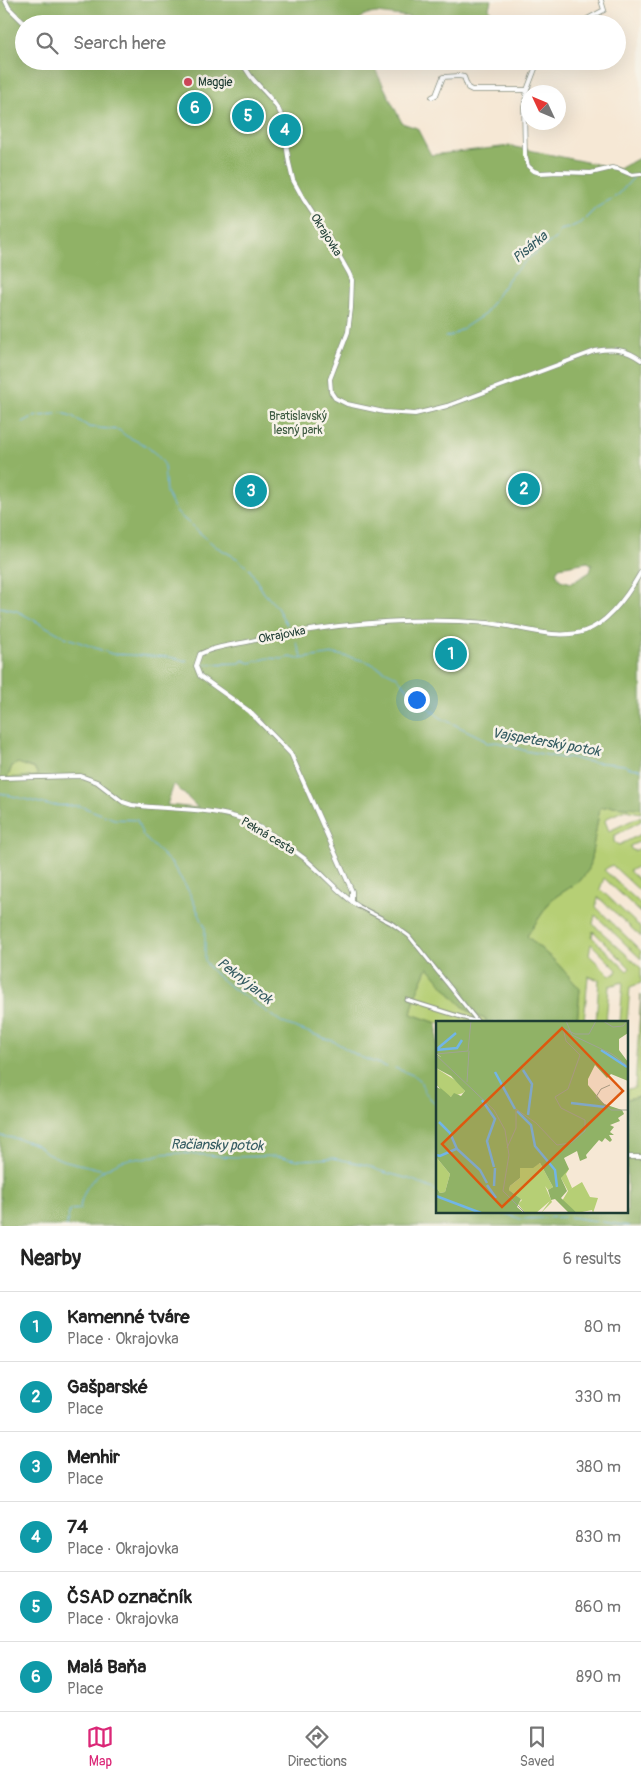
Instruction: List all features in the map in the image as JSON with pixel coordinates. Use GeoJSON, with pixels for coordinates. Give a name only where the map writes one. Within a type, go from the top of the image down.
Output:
{"type":"FeatureCollection","features":[{"type":"Feature","properties":{"kind":"street"},"geometry":{"type":"LineString","coordinates":[[5,0],[9,8],[16,15]]}},
{"type":"Feature","properties":{"kind":"street"},"geometry":{"type":"LineString","coordinates":[[595,15],[604,10],[601,0]]}},
{"type":"Feature","properties":{"kind":"street","name":"Okrajovka"},"geometry":{"type":"LineString","coordinates":[[246,70],[280,110],[289,163],[294,180],[352,280],[352,308],[348,332],[330,379],[331,392],[335,398],[347,404],[384,412],[415,414],[447,406],[595,350],[608,348],[622,349],[641,360]]}},
{"type":"Feature","properties":{"kind":"street"},"geometry":{"type":"LineString","coordinates":[[529,85],[535,70]]}},
{"type":"Feature","properties":{"kind":"street"},"geometry":{"type":"LineString","coordinates":[[432,97],[436,95],[443,77],[448,76],[464,77],[468,88],[472,90],[521,90]]}},
{"type":"Feature","properties":{"kind":"street"},"geometry":{"type":"LineString","coordinates":[[524,130],[526,161],[534,172],[586,173],[612,168],[632,175],[641,174]]}},
{"type":"Feature","properties":{"kind":"street","name":"Okrajovka"},"geometry":{"type":"LineString","coordinates":[[352,902],[352,891],[291,754],[249,712],[200,676],[196,664],[200,654],[287,633],[373,622],[443,621],[488,623],[555,634],[575,633],[589,629],[607,616],[621,601],[641,572]]}},
{"type":"Feature","properties":{"kind":"street","name":"Pekná cesta"},"geometry":{"type":"LineString","coordinates":[[0,778],[81,776],[97,782],[123,802],[132,805],[202,811],[243,820],[262,830],[305,859],[352,902],[391,923],[408,936],[476,1021]]}},
{"type":"Feature","properties":{"kind":"street"},"geometry":{"type":"LineString","coordinates":[[407,1000],[474,1021]]}},
{"type":"Feature","properties":{"kind":"street"},"geometry":{"type":"LineString","coordinates":[[628,1157],[641,1157]]}},
{"type":"Feature","properties":{"kind":"green space","name":"Bratislavský lesný park"},"geometry":{"type":"Polygon","coordinates":[[[0,0],[491,0],[489,8],[492,15],[393,15],[376,13],[364,15],[15,15],[15,70],[376,70],[402,123],[417,128],[431,155],[510,146],[619,169],[641,157],[641,808],[610,806],[600,808],[589,869],[580,881],[552,899],[527,936],[557,963],[580,989],[577,1021],[486,1021],[486,1019],[478,1017],[462,1005],[428,967],[416,994],[411,1014],[436,1023],[436,1214],[628,1214],[628,1099],[641,1096],[641,1226],[0,1226],[0,0]],[[588,562],[559,567],[556,572],[560,580],[572,583],[590,572],[592,565],[588,562]],[[18,763],[12,766],[6,778],[38,776],[35,769],[18,763]],[[174,784],[167,805],[198,808],[174,784]]]}},
{"type":"Feature","properties":{"kind":"green space"},"geometry":{"type":"Polygon","coordinates":[[[18,763],[35,769],[38,776],[5,779],[12,766],[18,763]]]}},
{"type":"Feature","properties":{"kind":"green space"},"geometry":{"type":"Polygon","coordinates":[[[610,806],[641,808],[641,813],[625,810],[607,818],[605,821],[609,831],[641,816],[641,821],[614,836],[614,842],[619,845],[641,834],[641,841],[630,846],[634,851],[641,848],[641,865],[629,871],[641,882],[641,892],[612,865],[604,870],[641,904],[641,913],[604,878],[600,889],[641,928],[641,937],[598,897],[596,907],[641,951],[641,959],[595,915],[593,924],[641,968],[641,983],[630,987],[627,1021],[620,1021],[623,982],[609,986],[606,1021],[596,1021],[599,980],[588,976],[584,1021],[577,1021],[580,989],[557,963],[527,936],[552,899],[580,881],[589,869],[600,808],[610,806]],[[593,931],[592,937],[627,971],[630,968],[593,931]],[[591,944],[589,955],[610,975],[615,974],[617,970],[591,944]]]}},
{"type":"Feature","properties":{"kind":"green space"},"geometry":{"type":"Polygon","coordinates":[[[428,967],[462,1005],[478,1017],[486,1019],[486,1021],[436,1021],[436,1023],[411,1014],[416,994],[428,967]]]}},
{"type":"Feature","properties":{"kind":"green space"},"geometry":{"type":"Polygon","coordinates":[[[641,995],[641,1096],[628,1099],[628,1089],[635,1088],[641,995]]]}},
{"type":"Feature","properties":{"kind":"waterway","name":"Pisárka"},"geometry":{"type":"LineString","coordinates":[[445,337],[451,336],[485,314],[512,274],[530,257],[557,237],[560,230],[582,222],[596,208],[618,195],[633,178]]}},
{"type":"Feature","properties":{"kind":"waterway"},"geometry":{"type":"LineString","coordinates":[[23,422],[33,417],[62,413],[72,416],[89,427],[119,430],[126,436],[145,445],[164,464],[166,493],[177,513],[215,546],[238,559],[250,570],[287,625]]}},
{"type":"Feature","properties":{"kind":"waterway","name":"Vajspeterský potok"},"geometry":{"type":"LineString","coordinates":[[0,607],[17,611],[65,637],[112,654],[169,657],[187,661]]}},
{"type":"Feature","properties":{"kind":"waterway"},"geometry":{"type":"LineString","coordinates":[[296,642],[302,657]]}},
{"type":"Feature","properties":{"kind":"waterway","name":"Vajspeterský potok"},"geometry":{"type":"LineString","coordinates":[[205,664],[240,663],[243,660],[250,663],[268,658],[282,659],[290,657],[298,659],[335,654],[366,661],[396,676],[419,702],[441,718],[482,738],[487,743],[497,742],[526,751],[563,758],[570,757],[584,761],[624,765],[630,768],[641,769]]}},
{"type":"Feature","properties":{"kind":"waterway","name":"Pekný jarok"},"geometry":{"type":"LineString","coordinates":[[0,793],[48,805],[80,806],[114,819],[137,820],[143,836],[172,864],[188,890],[205,927],[205,961],[212,971],[227,984],[283,1023],[335,1042],[360,1057],[387,1067]]}},
{"type":"Feature","properties":{"kind":"waterway","name":"Pekný jarok"},"geometry":{"type":"LineString","coordinates":[[395,1068],[420,1080],[424,1091],[436,1105]]}},
{"type":"Feature","properties":{"kind":"waterway","name":"Račiansky potok"},"geometry":{"type":"LineString","coordinates":[[0,1136],[20,1139],[37,1145],[47,1153],[62,1160],[104,1170],[119,1162],[133,1158],[144,1159],[161,1154],[180,1153],[234,1157],[275,1156],[301,1160],[333,1158],[367,1165],[380,1171],[413,1180],[436,1191]]}},
{"type":"Feature","properties":{"kind":"waterway"},"geometry":{"type":"LineString","coordinates":[[66,1226],[70,1210],[80,1209],[82,1198],[88,1187],[95,1177],[104,1170]]}},
{"type":"Feature","properties":{"kind":"waterway","name":"Račiansky potok"},"geometry":{"type":"LineString","coordinates":[[507,1214],[521,1219],[564,1217]]}},
{"type":"Feature","properties":{"kind":"waterway","name":"Račiansky potok"},"geometry":{"type":"LineString","coordinates":[[570,1217],[629,1226]]}},
{"type":"Feature","properties":{"kind":"place","name":"Maggie"},"geometry":{"type":"Point","coordinates":[188,82]}},
{"type":"Feature","properties":{"kind":"place","name":"Malá Baňa"},"geometry":{"type":"Point","coordinates":[195,108]}},
{"type":"Feature","properties":{"kind":"place","name":"ČSAD označník"},"geometry":{"type":"Point","coordinates":[248,116]}},
{"type":"Feature","properties":{"kind":"place","name":"74"},"geometry":{"type":"Point","coordinates":[285,130]}},
{"type":"Feature","properties":{"kind":"place","name":"Gašparské"},"geometry":{"type":"Point","coordinates":[524,489]}},
{"type":"Feature","properties":{"kind":"place","name":"Menhir"},"geometry":{"type":"Point","coordinates":[251,491]}},
{"type":"Feature","properties":{"kind":"place","name":"Kamenné tváre"},"geometry":{"type":"Point","coordinates":[451,654]}}]}
